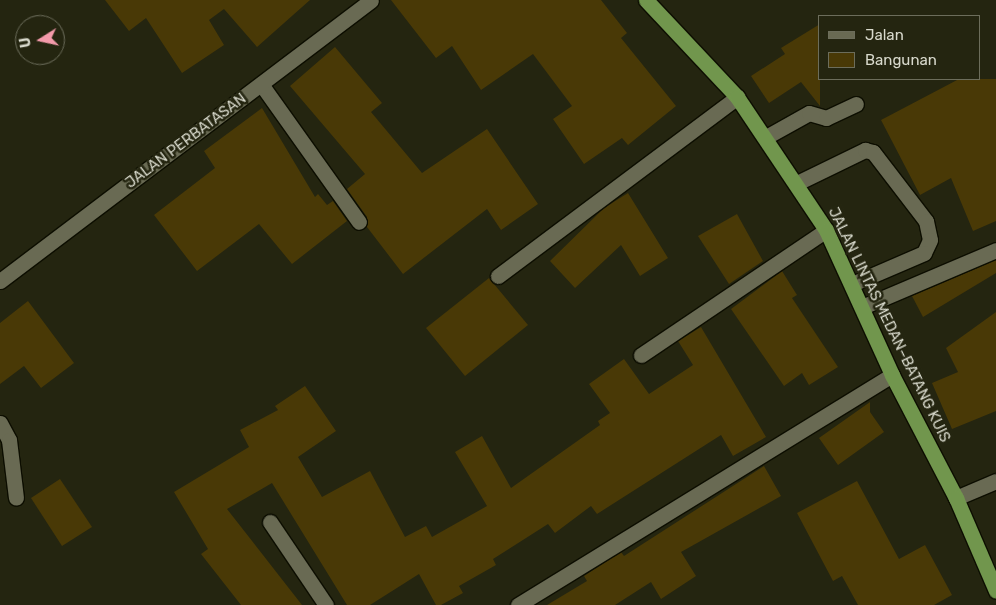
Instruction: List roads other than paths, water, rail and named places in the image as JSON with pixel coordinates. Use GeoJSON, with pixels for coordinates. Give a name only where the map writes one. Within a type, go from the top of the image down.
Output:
{"type":"FeatureCollection","features":[{"type":"Feature","properties":{"kind":"highway","name":"JALAN LINTAS MEDAN–BATANG KUIS"},"geometry":{"type":"LineString","coordinates":[[646,0],[736,97],[766,137],[826,230],[892,375],[956,498],[996,591]]}},
{"type":"Feature","properties":{"kind":"street","name":"JALAN PERBATASAN"},"geometry":{"type":"LineString","coordinates":[[0,281],[371,0]]}},
{"type":"Feature","properties":{"kind":"street"},"geometry":{"type":"LineString","coordinates":[[261,84],[360,222]]}},
{"type":"Feature","properties":{"kind":"street"},"geometry":{"type":"LineString","coordinates":[[498,276],[736,97]]}},
{"type":"Feature","properties":{"kind":"street"},"geometry":{"type":"LineString","coordinates":[[766,137],[808,113],[826,118],[856,104]]}},
{"type":"Feature","properties":{"kind":"street"},"geometry":{"type":"LineString","coordinates":[[796,183],[865,150],[873,152],[926,221],[930,240],[924,253],[852,284]]}},
{"type":"Feature","properties":{"kind":"street"},"geometry":{"type":"LineString","coordinates":[[641,355],[826,230]]}},
{"type":"Feature","properties":{"kind":"street"},"geometry":{"type":"LineString","coordinates":[[862,307],[996,250]]}},
{"type":"Feature","properties":{"kind":"street"},"geometry":{"type":"LineString","coordinates":[[518,605],[892,375]]}},
{"type":"Feature","properties":{"kind":"street"},"geometry":{"type":"LineString","coordinates":[[0,423],[9,440],[16,498]]}},
{"type":"Feature","properties":{"kind":"street"},"geometry":{"type":"LineString","coordinates":[[956,498],[996,481]]}},
{"type":"Feature","properties":{"kind":"street"},"geometry":{"type":"LineString","coordinates":[[270,522],[326,605]]}}]}
